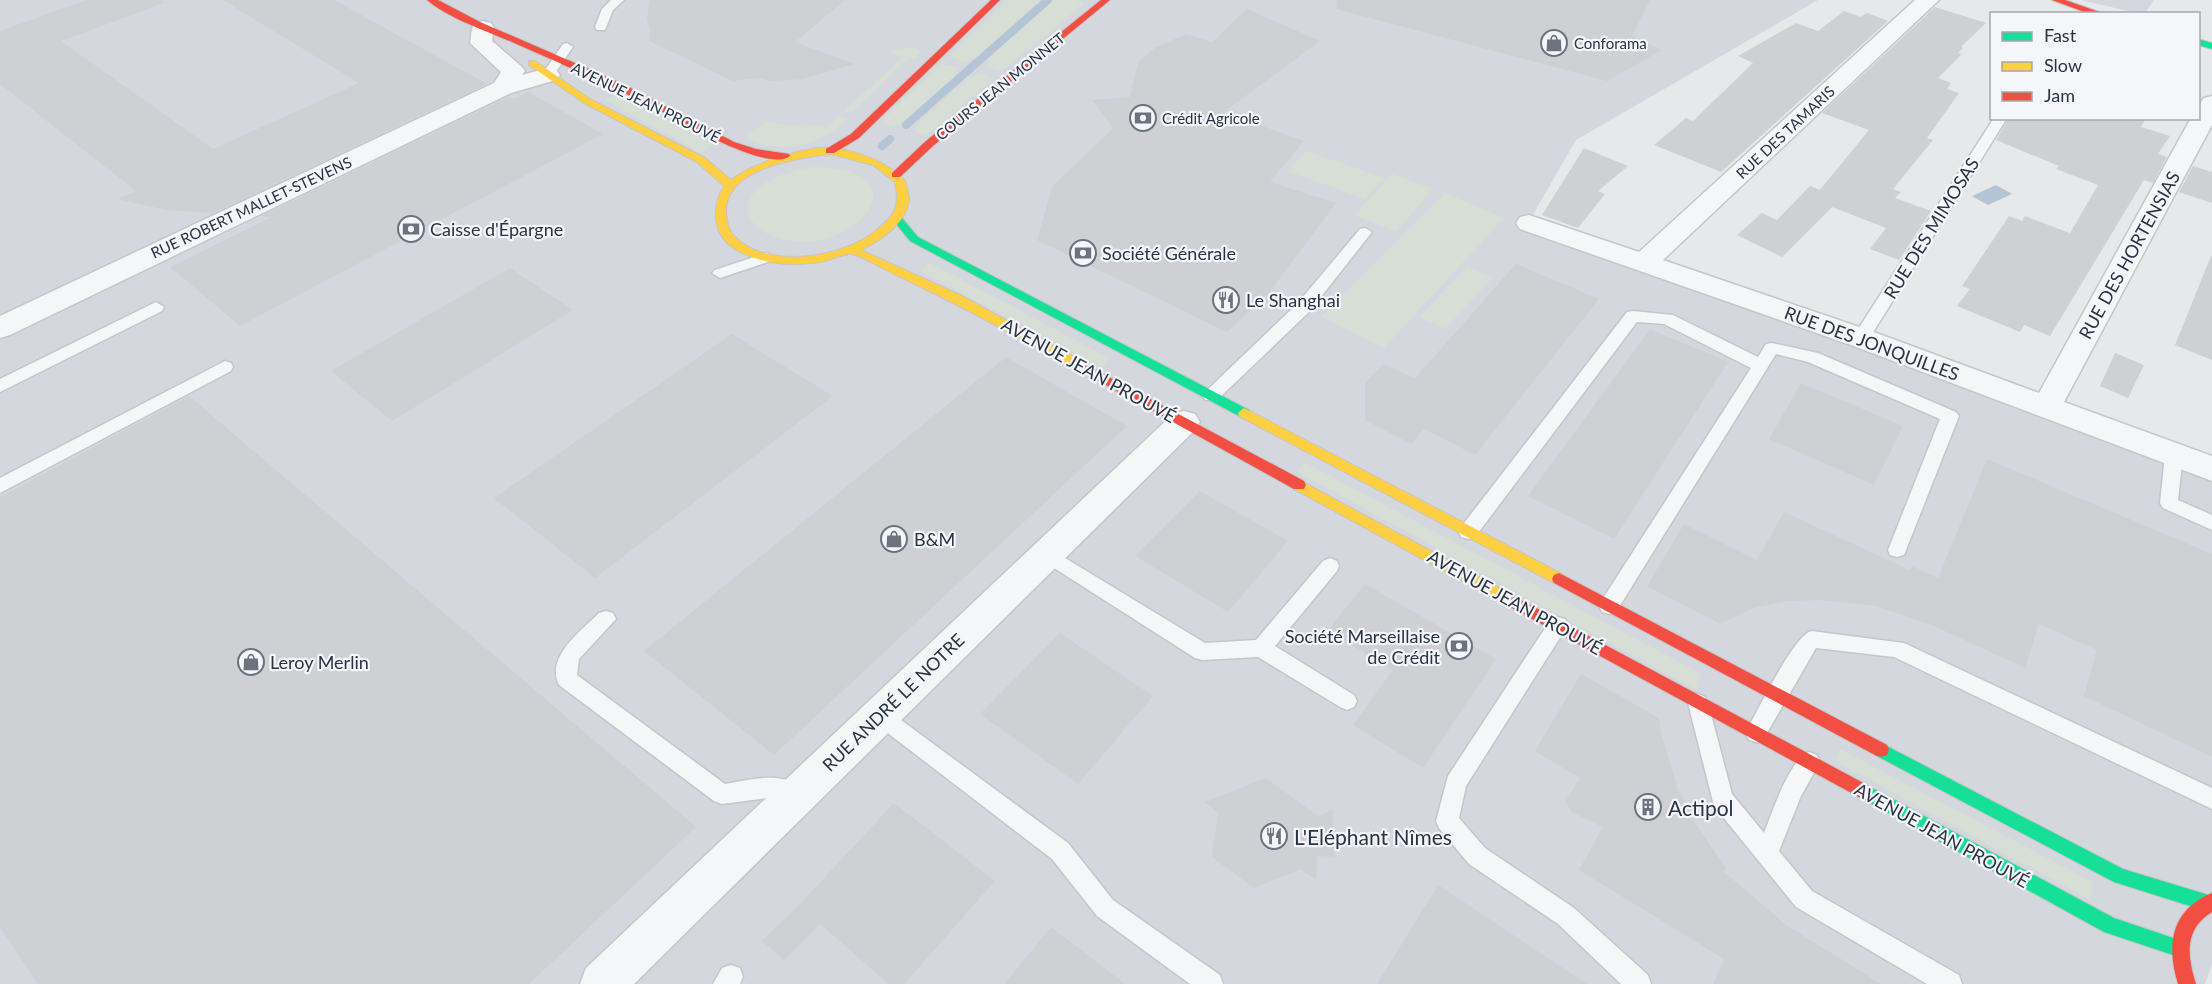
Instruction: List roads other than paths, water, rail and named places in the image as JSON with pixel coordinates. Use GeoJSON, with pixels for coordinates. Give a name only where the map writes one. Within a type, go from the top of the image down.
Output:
{"type":"FeatureCollection","features":[{"type":"Feature","properties":{"kind":"main road"},"geometry":{"type":"LineString","coordinates":[[830,151],[855,136],[996,0]]}},
{"type":"Feature","properties":{"kind":"main road","name":"COURS JEAN MONNET"},"geometry":{"type":"LineString","coordinates":[[896,175],[930,143],[1106,0]]}},
{"type":"Feature","properties":{"kind":"main road"},"geometry":{"type":"LineString","coordinates":[[2056,0],[2070,9],[2089,12]]}},
{"type":"Feature","properties":{"kind":"main road","name":"AVENUE JEAN PROUVÉ"},"geometry":{"type":"LineString","coordinates":[[434,1],[554,67],[618,85],[730,144],[756,152],[785,156]]}},
{"type":"Feature","properties":{"kind":"main road","name":"AVENUE JEAN PROUVÉ"},"geometry":{"type":"LineString","coordinates":[[554,67],[587,101],[701,160],[718,172],[731,186]]}},
{"type":"Feature","properties":{"kind":"main road"},"geometry":{"type":"LineString","coordinates":[[830,151],[857,154],[880,162],[896,175],[904,189],[904,204],[898,220],[880,237],[854,251],[825,259],[795,261],[766,258],[743,249],[726,236],[719,220],[721,202],[731,186],[764,163],[785,156],[830,151]]}},
{"type":"Feature","properties":{"kind":"main road","name":"AVENUE JEAN PROUVÉ"},"geometry":{"type":"LineString","coordinates":[[898,220],[914,238],[2120,876],[2211,902]]}},
{"type":"Feature","properties":{"kind":"main road","name":"AVENUE JEAN PROUVÉ"},"geometry":{"type":"LineString","coordinates":[[854,251],[956,298],[2110,926],[2179,948]]}},
{"type":"Feature","properties":{"kind":"main road"},"geometry":{"type":"LineString","coordinates":[[1184,422],[1211,396]]}},
{"type":"Feature","properties":{"kind":"main road"},"geometry":{"type":"LineString","coordinates":[[2187,984],[2179,948],[2183,929],[2193,913],[2211,902]]}},
{"type":"Feature","properties":{"kind":"street","name":"RUE DES TAMARIS"},"geometry":{"type":"LineString","coordinates":[[1643,263],[1928,0]]}},
{"type":"Feature","properties":{"kind":"street"},"geometry":{"type":"LineString","coordinates":[[480,26],[482,43],[513,71],[502,88]]}},
{"type":"Feature","properties":{"kind":"street","name":"RUE ROBERT MALLET-STEVENS"},"geometry":{"type":"LineString","coordinates":[[0,328],[502,88],[554,67]]}},
{"type":"Feature","properties":{"kind":"street","name":"RUE DES HORTENSIAS"},"geometry":{"type":"LineString","coordinates":[[2046,407],[2212,103]]}},
{"type":"Feature","properties":{"kind":"street","name":"RUE DES JONQUILLES"},"geometry":{"type":"LineString","coordinates":[[1529,223],[1861,338],[2212,469]]}},
{"type":"Feature","properties":{"kind":"street","name":"RUE ANDRÉ LE NOTRE"},"geometry":{"type":"LineString","coordinates":[[602,984],[1184,422]]}},
{"type":"Feature","properties":{"kind":"lane"},"geometry":{"type":"LineString","coordinates":[[601,27],[608,9],[618,0]]}},
{"type":"Feature","properties":{"kind":"lane"},"geometry":{"type":"LineString","coordinates":[[554,67],[567,47]]}},
{"type":"Feature","properties":{"kind":"lane","name":"RUE DES MIMOSAS"},"geometry":{"type":"LineString","coordinates":[[1861,338],[2000,120]]}},
{"type":"Feature","properties":{"kind":"lane"},"geometry":{"type":"LineString","coordinates":[[1211,396],[1303,308],[1365,232]]}},
{"type":"Feature","properties":{"kind":"lane"},"geometry":{"type":"LineString","coordinates":[[743,249],[720,273],[766,258]]}},
{"type":"Feature","properties":{"kind":"lane"},"geometry":{"type":"LineString","coordinates":[[0,386],[156,307]]}},
{"type":"Feature","properties":{"kind":"lane"},"geometry":{"type":"LineString","coordinates":[[1468,532],[1633,316],[1667,319],[1760,365]]}},
{"type":"Feature","properties":{"kind":"lane"},"geometry":{"type":"LineString","coordinates":[[1609,606],[1772,348],[1812,357],[1950,416],[1897,550]]}},
{"type":"Feature","properties":{"kind":"lane"},"geometry":{"type":"LineString","coordinates":[[0,486],[225,367]]}},
{"type":"Feature","properties":{"kind":"lane"},"geometry":{"type":"LineString","coordinates":[[2174,455],[2169,503],[2212,523]]}},
{"type":"Feature","properties":{"kind":"lane"},"geometry":{"type":"LineString","coordinates":[[1047,554],[1202,652],[1261,648],[1347,701]]}},
{"type":"Feature","properties":{"kind":"lane"},"geometry":{"type":"LineString","coordinates":[[1261,648],[1330,566]]}},
{"type":"Feature","properties":{"kind":"lane"},"geometry":{"type":"LineString","coordinates":[[606,619],[570,655],[566,679],[722,794],[778,787],[795,797]]}},
{"type":"Feature","properties":{"kind":"lane"},"geometry":{"type":"LineString","coordinates":[[1557,625],[1456,783],[1448,821],[1477,856],[1566,916],[1638,984]]}},
{"type":"Feature","properties":{"kind":"lane"},"geometry":{"type":"LineString","coordinates":[[1756,733],[1811,639],[1897,649],[2212,799]]}},
{"type":"Feature","properties":{"kind":"lane"},"geometry":{"type":"LineString","coordinates":[[1698,702],[1722,799],[1804,899],[1950,984]]}},
{"type":"Feature","properties":{"kind":"lane"},"geometry":{"type":"LineString","coordinates":[[879,715],[1060,850],[1105,908],[1211,984]]}},
{"type":"Feature","properties":{"kind":"lane"},"geometry":{"type":"LineString","coordinates":[[1767,854],[1792,791],[1809,762]]}},
{"type":"Feature","properties":{"kind":"water"},"geometry":{"type":"Polygon","coordinates":[[[1996,185],[2012,194],[1988,205],[1972,196],[1996,185]]]}},
{"type":"Feature","properties":{"kind":"waterway"},"geometry":{"type":"LineString","coordinates":[[906,125],[1048,0]]}},
{"type":"Feature","properties":{"kind":"waterway"},"geometry":{"type":"LineString","coordinates":[[882,146],[890,139]]}},
{"type":"Feature","properties":{"kind":"place","name":"Conforama"},"geometry":{"type":"Point","coordinates":[1554,43]}},
{"type":"Feature","properties":{"kind":"place","name":"Crédit Agricole"},"geometry":{"type":"Point","coordinates":[1143,118]}},
{"type":"Feature","properties":{"kind":"place","name":"Caisse d'Épargne"},"geometry":{"type":"Point","coordinates":[411,229]}},
{"type":"Feature","properties":{"kind":"place","name":"Société Générale"},"geometry":{"type":"Point","coordinates":[1083,253]}},
{"type":"Feature","properties":{"kind":"place","name":"Le Shanghai"},"geometry":{"type":"Point","coordinates":[1226,300]}},
{"type":"Feature","properties":{"kind":"place","name":"B&M"},"geometry":{"type":"Point","coordinates":[894,539]}},
{"type":"Feature","properties":{"kind":"place","name":"Société Marseillaise de Crédit"},"geometry":{"type":"Point","coordinates":[1459,646]}},
{"type":"Feature","properties":{"kind":"place","name":"Leroy Merlin"},"geometry":{"type":"Point","coordinates":[251,662]}},
{"type":"Feature","properties":{"kind":"place","name":"Actipol"},"geometry":{"type":"Point","coordinates":[1648,807]}},
{"type":"Feature","properties":{"kind":"place","name":"L'Eléphant Nîmes"},"geometry":{"type":"Point","coordinates":[1274,836]}}]}
